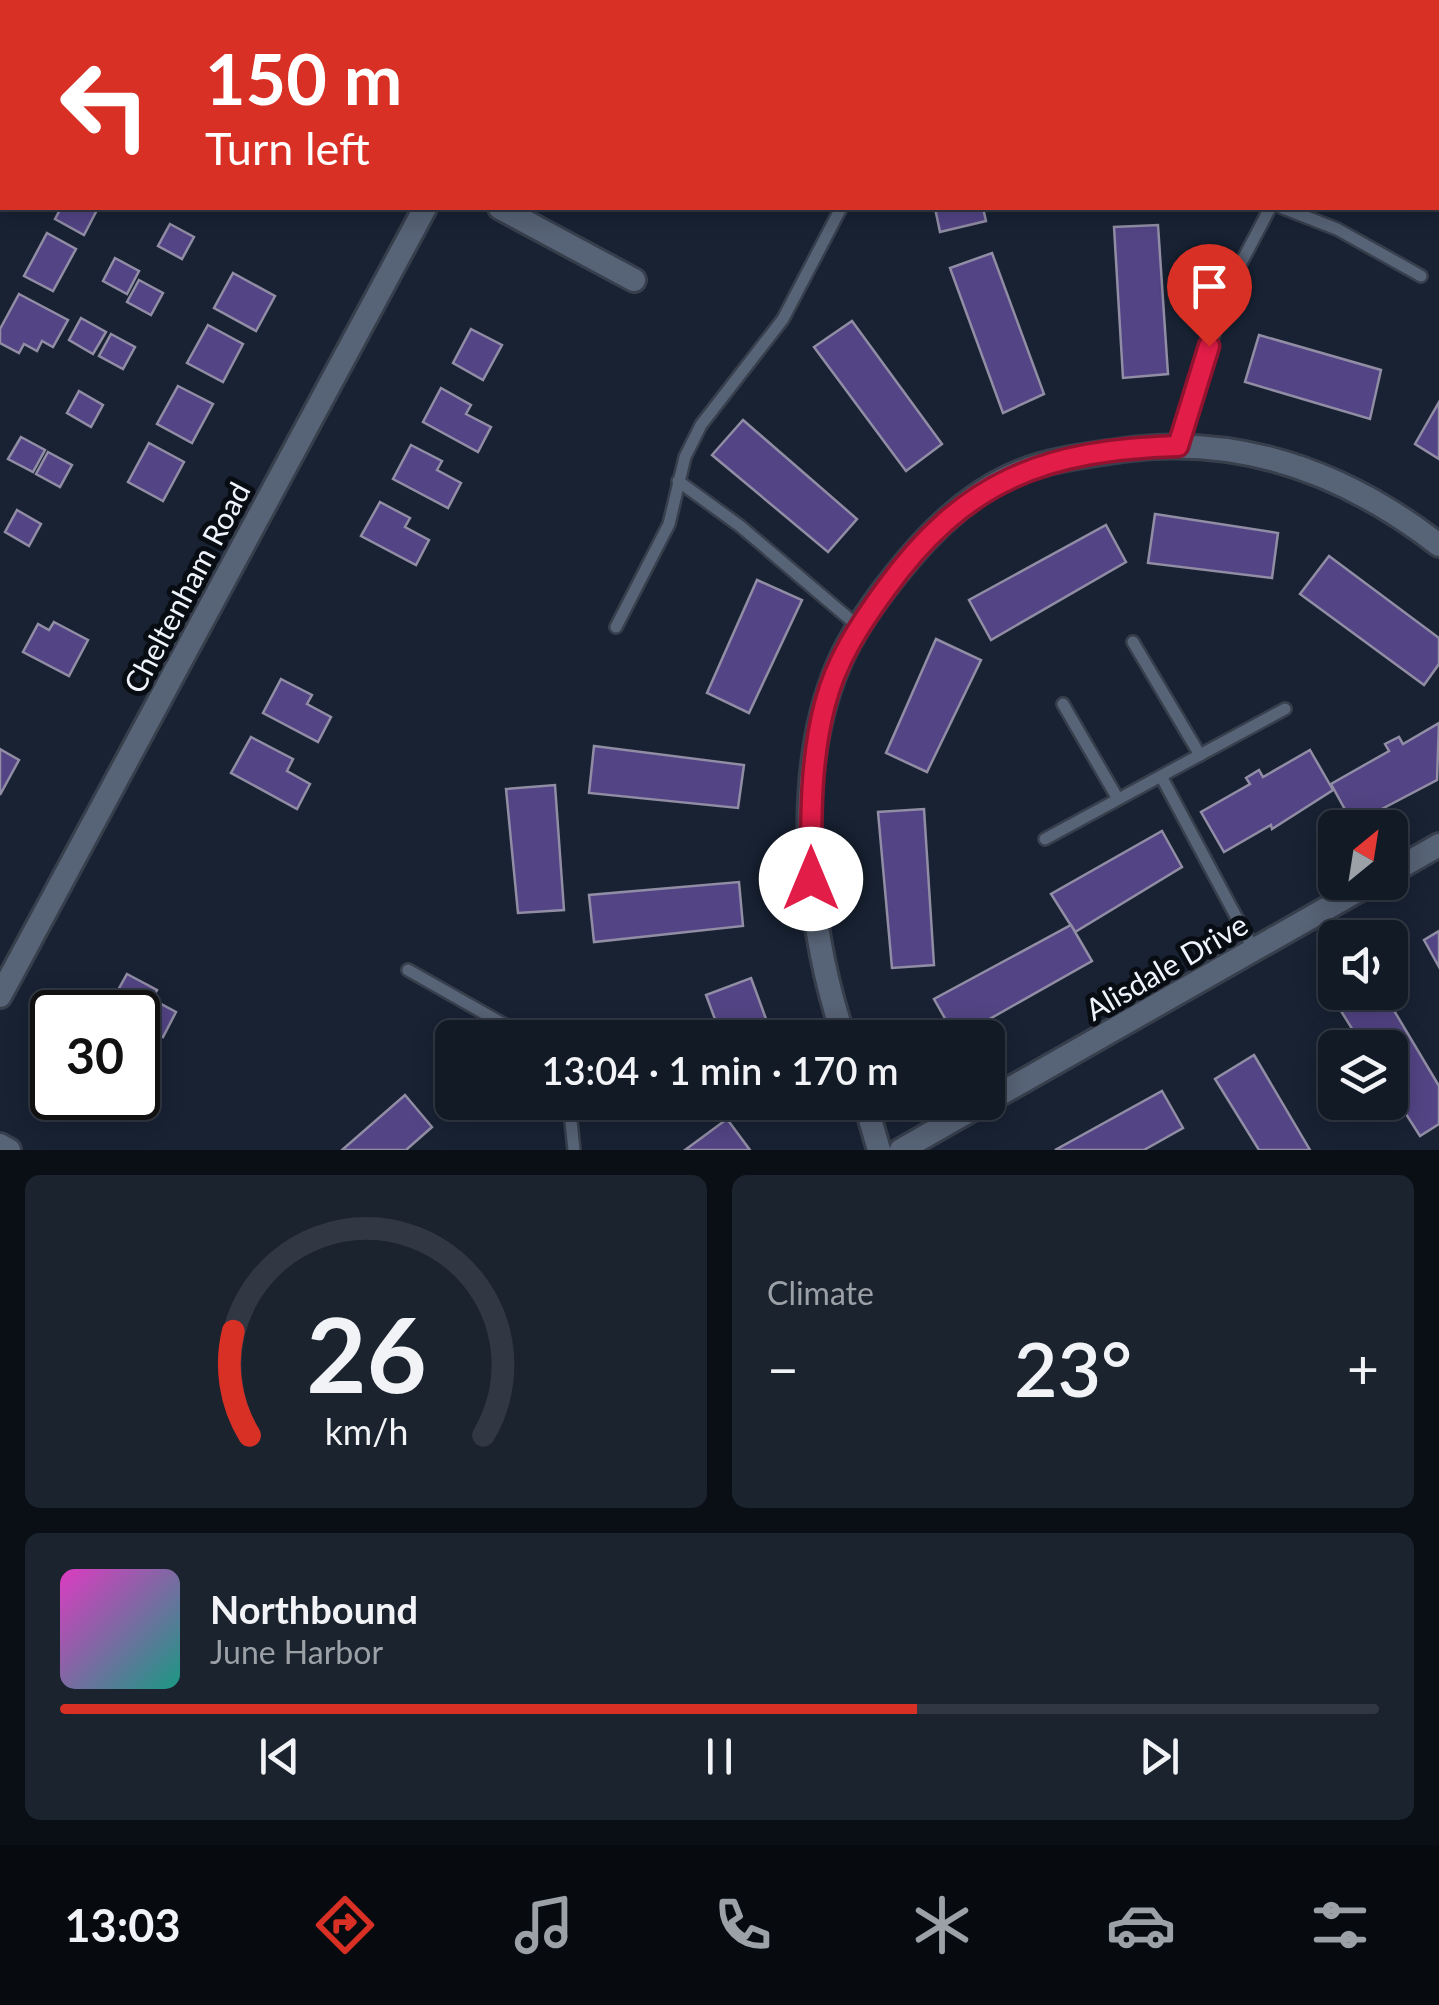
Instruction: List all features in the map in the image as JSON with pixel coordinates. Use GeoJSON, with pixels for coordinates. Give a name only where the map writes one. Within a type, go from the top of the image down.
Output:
{"type":"FeatureCollection","features":[{"type":"Feature","properties":{"kind":"street","name":"Cheltenham Road"},"geometry":{"type":"LineString","coordinates":[[0,996],[424,210]]}},
{"type":"Feature","properties":{"kind":"street"},"geometry":{"type":"LineString","coordinates":[[504,210],[634,280]]}},
{"type":"Feature","properties":{"kind":"street"},"geometry":{"type":"LineString","coordinates":[[839,1020],[821,951],[811,879],[811,828],[825,702],[859,627],[922,544],[983,491],[1021,471],[1084,456],[1178,446],[1242,450],[1285,460],[1380,502],[1439,546]]}},
{"type":"Feature","properties":{"kind":"street"},"geometry":{"type":"LineString","coordinates":[[1408,863],[1439,845]]}},
{"type":"Feature","properties":{"kind":"street","name":"Alisdale Drive"},"geometry":{"type":"LineString","coordinates":[[1005,1091],[1342,900]]}},
{"type":"Feature","properties":{"kind":"street"},"geometry":{"type":"LineString","coordinates":[[870,1120],[878,1150]]}},
{"type":"Feature","properties":{"kind":"street","name":"Alisdale Drive"},"geometry":{"type":"LineString","coordinates":[[902,1150],[954,1120]]}},
{"type":"Feature","properties":{"kind":"street"},"geometry":{"type":"LineString","coordinates":[[0,1145],[9,1150]]}},
{"type":"Feature","properties":{"kind":"lane"},"geometry":{"type":"LineString","coordinates":[[616,627],[669,524],[678,482],[701,425],[783,319],[840,210]]}},
{"type":"Feature","properties":{"kind":"lane"},"geometry":{"type":"LineString","coordinates":[[1178,446],[1229,286],[1269,210]]}},
{"type":"Feature","properties":{"kind":"lane"},"geometry":{"type":"LineString","coordinates":[[1288,210],[1337,229],[1421,276]]}},
{"type":"Feature","properties":{"kind":"lane"},"geometry":{"type":"LineString","coordinates":[[678,482],[740,526],[859,627]]}},
{"type":"Feature","properties":{"kind":"lane"},"geometry":{"type":"LineString","coordinates":[[1133,642],[1200,754]]}},
{"type":"Feature","properties":{"kind":"lane"},"geometry":{"type":"LineString","coordinates":[[1063,704],[1118,799]]}},
{"type":"Feature","properties":{"kind":"lane"},"geometry":{"type":"LineString","coordinates":[[1045,839],[1285,709]]}},
{"type":"Feature","properties":{"kind":"lane"},"geometry":{"type":"LineString","coordinates":[[1160,776],[1254,950]]}},
{"type":"Feature","properties":{"kind":"lane"},"geometry":{"type":"LineString","coordinates":[[408,970],[496,1020]]}},
{"type":"Feature","properties":{"kind":"lane"},"geometry":{"type":"LineString","coordinates":[[571,1120],[574,1150]]}},
{"type":"Feature","properties":{"kind":"building"},"geometry":{"type":"Polygon","coordinates":[[[60,210],[97,210],[84,235],[55,219],[60,210]]]}},
{"type":"Feature","properties":{"kind":"building"},"geometry":{"type":"Polygon","coordinates":[[[935,210],[983,210],[986,221],[940,232],[935,210]]]}},
{"type":"Feature","properties":{"kind":"building"},"geometry":{"type":"Polygon","coordinates":[[[170,224],[194,237],[182,259],[158,246],[170,224]]]}},
{"type":"Feature","properties":{"kind":"building"},"geometry":{"type":"Polygon","coordinates":[[[1158,225],[1168,374],[1123,378],[1114,227],[1158,225]]]}},
{"type":"Feature","properties":{"kind":"building"},"geometry":{"type":"Polygon","coordinates":[[[47,233],[76,249],[53,291],[24,276],[47,233]]]}},
{"type":"Feature","properties":{"kind":"building"},"geometry":{"type":"Polygon","coordinates":[[[992,253],[1044,394],[1003,413],[950,268],[992,253]]]}},
{"type":"Feature","properties":{"kind":"building"},"geometry":{"type":"Polygon","coordinates":[[[115,258],[139,271],[127,294],[103,281],[115,258]]]}},
{"type":"Feature","properties":{"kind":"building"},"geometry":{"type":"Polygon","coordinates":[[[233,273],[275,296],[256,331],[214,308],[233,273]]]}},
{"type":"Feature","properties":{"kind":"building"},"geometry":{"type":"Polygon","coordinates":[[[139,280],[163,293],[151,315],[127,302],[139,280]]]}},
{"type":"Feature","properties":{"kind":"building"},"geometry":{"type":"Polygon","coordinates":[[[19,294],[68,320],[53,347],[42,341],[37,351],[24,344],[19,353],[0,343],[0,329],[19,294]]]}},
{"type":"Feature","properties":{"kind":"building"},"geometry":{"type":"Polygon","coordinates":[[[81,318],[106,332],[93,354],[69,340],[81,318]]]}},
{"type":"Feature","properties":{"kind":"building"},"geometry":{"type":"Polygon","coordinates":[[[852,321],[942,444],[906,471],[814,347],[852,321]]]}},
{"type":"Feature","properties":{"kind":"building"},"geometry":{"type":"Polygon","coordinates":[[[208,325],[243,344],[223,382],[187,363],[208,325]]]}},
{"type":"Feature","properties":{"kind":"building"},"geometry":{"type":"Polygon","coordinates":[[[471,329],[502,345],[483,380],[453,363],[471,329]]]}},
{"type":"Feature","properties":{"kind":"building"},"geometry":{"type":"Polygon","coordinates":[[[111,334],[135,347],[123,369],[99,356],[111,334]]]}},
{"type":"Feature","properties":{"kind":"building"},"geometry":{"type":"Polygon","coordinates":[[[1259,335],[1381,370],[1370,419],[1245,382],[1259,335]]]}},
{"type":"Feature","properties":{"kind":"building"},"geometry":{"type":"Polygon","coordinates":[[[178,386],[213,404],[192,443],[157,424],[178,386]]]}},
{"type":"Feature","properties":{"kind":"building"},"geometry":{"type":"Polygon","coordinates":[[[441,388],[471,405],[466,414],[491,427],[478,452],[423,422],[441,388]]]}},
{"type":"Feature","properties":{"kind":"building"},"geometry":{"type":"Polygon","coordinates":[[[79,391],[103,405],[91,427],[67,413],[79,391]]]}},
{"type":"Feature","properties":{"kind":"building"},"geometry":{"type":"Polygon","coordinates":[[[1439,402],[1439,459],[1415,444],[1439,402]]]}},
{"type":"Feature","properties":{"kind":"building"},"geometry":{"type":"Polygon","coordinates":[[[743,420],[857,519],[828,552],[712,455],[743,420]]]}},
{"type":"Feature","properties":{"kind":"building"},"geometry":{"type":"Polygon","coordinates":[[[21,437],[45,450],[33,472],[8,459],[21,437]]]}},
{"type":"Feature","properties":{"kind":"building"},"geometry":{"type":"Polygon","coordinates":[[[149,443],[184,462],[163,501],[128,482],[149,443]]]}},
{"type":"Feature","properties":{"kind":"building"},"geometry":{"type":"Polygon","coordinates":[[[411,445],[442,461],[437,470],[461,483],[448,508],[393,479],[411,445]]]}},
{"type":"Feature","properties":{"kind":"building"},"geometry":{"type":"Polygon","coordinates":[[[48,452],[72,465],[60,487],[36,474],[48,452]]]}},
{"type":"Feature","properties":{"kind":"building"},"geometry":{"type":"Polygon","coordinates":[[[380,502],[410,518],[405,527],[429,540],[416,565],[361,536],[380,502]]]}},
{"type":"Feature","properties":{"kind":"building"},"geometry":{"type":"Polygon","coordinates":[[[17,510],[41,524],[29,546],[5,532],[17,510]]]}},
{"type":"Feature","properties":{"kind":"building"},"geometry":{"type":"Polygon","coordinates":[[[1155,514],[1278,533],[1272,578],[1148,563],[1155,514]]]}},
{"type":"Feature","properties":{"kind":"building"},"geometry":{"type":"Polygon","coordinates":[[[1106,525],[1126,562],[991,640],[969,600],[1106,525]]]}},
{"type":"Feature","properties":{"kind":"building"},"geometry":{"type":"Polygon","coordinates":[[[1329,556],[1439,638],[1439,664],[1424,685],[1300,594],[1329,556]]]}},
{"type":"Feature","properties":{"kind":"building"},"geometry":{"type":"Polygon","coordinates":[[[757,580],[802,600],[749,713],[707,693],[757,580]]]}},
{"type":"Feature","properties":{"kind":"building"},"geometry":{"type":"Polygon","coordinates":[[[54,622],[88,640],[69,676],[23,652],[38,624],[49,630],[54,622]]]}},
{"type":"Feature","properties":{"kind":"building"},"geometry":{"type":"Polygon","coordinates":[[[936,639],[981,660],[927,772],[886,753],[936,639]]]}},
{"type":"Feature","properties":{"kind":"building"},"geometry":{"type":"Polygon","coordinates":[[[281,679],[312,695],[307,704],[331,717],[318,742],[263,713],[281,679]]]}},
{"type":"Feature","properties":{"kind":"building"},"geometry":{"type":"Polygon","coordinates":[[[1439,723],[1437,780],[1380,810],[1345,810],[1331,784],[1389,751],[1385,744],[1399,737],[1403,744],[1439,723]]]}},
{"type":"Feature","properties":{"kind":"building"},"geometry":{"type":"Polygon","coordinates":[[[251,737],[293,759],[287,771],[310,784],[297,809],[231,773],[251,737]]]}},
{"type":"Feature","properties":{"kind":"building"},"geometry":{"type":"Polygon","coordinates":[[[594,746],[744,765],[738,808],[589,793],[594,746]]]}},
{"type":"Feature","properties":{"kind":"building"},"geometry":{"type":"Polygon","coordinates":[[[0,749],[19,760],[0,795],[0,749]]]}},
{"type":"Feature","properties":{"kind":"building"},"geometry":{"type":"Polygon","coordinates":[[[1310,750],[1333,790],[1272,829],[1271,825],[1224,852],[1201,812],[1250,784],[1246,778],[1259,770],[1263,777],[1310,750]]]}},
{"type":"Feature","properties":{"kind":"building"},"geometry":{"type":"Polygon","coordinates":[[[555,785],[564,910],[518,913],[506,789],[555,785]]]}},
{"type":"Feature","properties":{"kind":"building"},"geometry":{"type":"Polygon","coordinates":[[[924,809],[934,965],[892,968],[878,812],[924,809]]]}},
{"type":"Feature","properties":{"kind":"building"},"geometry":{"type":"Polygon","coordinates":[[[1162,831],[1182,867],[1075,932],[1051,894],[1162,831]]]}},
{"type":"Feature","properties":{"kind":"building"},"geometry":{"type":"Polygon","coordinates":[[[739,882],[743,926],[594,942],[589,895],[739,882]]]}},
{"type":"Feature","properties":{"kind":"building"},"geometry":{"type":"Polygon","coordinates":[[[1071,925],[1092,961],[988,1020],[946,1020],[934,999],[1071,925]]]}},
{"type":"Feature","properties":{"kind":"building"},"geometry":{"type":"Polygon","coordinates":[[[1439,931],[1439,967],[1424,940],[1439,931]]]}},
{"type":"Feature","properties":{"kind":"building"},"geometry":{"type":"Polygon","coordinates":[[[127,974],[157,990],[118,990],[127,974]]]}},
{"type":"Feature","properties":{"kind":"building"},"geometry":{"type":"Polygon","coordinates":[[[751,978],[766,1020],[715,1020],[706,995],[751,978]]]}},
{"type":"Feature","properties":{"kind":"building"},"geometry":{"type":"Polygon","coordinates":[[[160,1003],[176,1012],[163,1037],[160,1035],[160,1003]]]}},
{"type":"Feature","properties":{"kind":"building"},"geometry":{"type":"Polygon","coordinates":[[[1340,1010],[1394,1010],[1406,1030],[1353,1030],[1340,1010]]]}},
{"type":"Feature","properties":{"kind":"building"},"geometry":{"type":"Polygon","coordinates":[[[1408,1034],[1439,1086],[1439,1124],[1420,1136],[1408,1117],[1408,1034]]]}},
{"type":"Feature","properties":{"kind":"building"},"geometry":{"type":"Polygon","coordinates":[[[1254,1055],[1310,1150],[1259,1150],[1215,1079],[1254,1055]]]}},
{"type":"Feature","properties":{"kind":"building"},"geometry":{"type":"Polygon","coordinates":[[[1162,1091],[1183,1128],[1144,1150],[1055,1150],[1162,1091]]]}},
{"type":"Feature","properties":{"kind":"building"},"geometry":{"type":"Polygon","coordinates":[[[405,1095],[432,1127],[406,1150],[342,1150],[405,1095]]]}},
{"type":"Feature","properties":{"kind":"building"},"geometry":{"type":"Polygon","coordinates":[[[728,1120],[750,1150],[685,1150],[728,1120]]]}},
{"type":"Feature","properties":{"kind":"route"},"geometry":{"type":"LineString","coordinates":[[811,879],[814,784],[825,702],[850,640],[898,572],[947,518],[983,491],[1021,471],[1084,456],[1178,446],[1209,346]]}}]}
